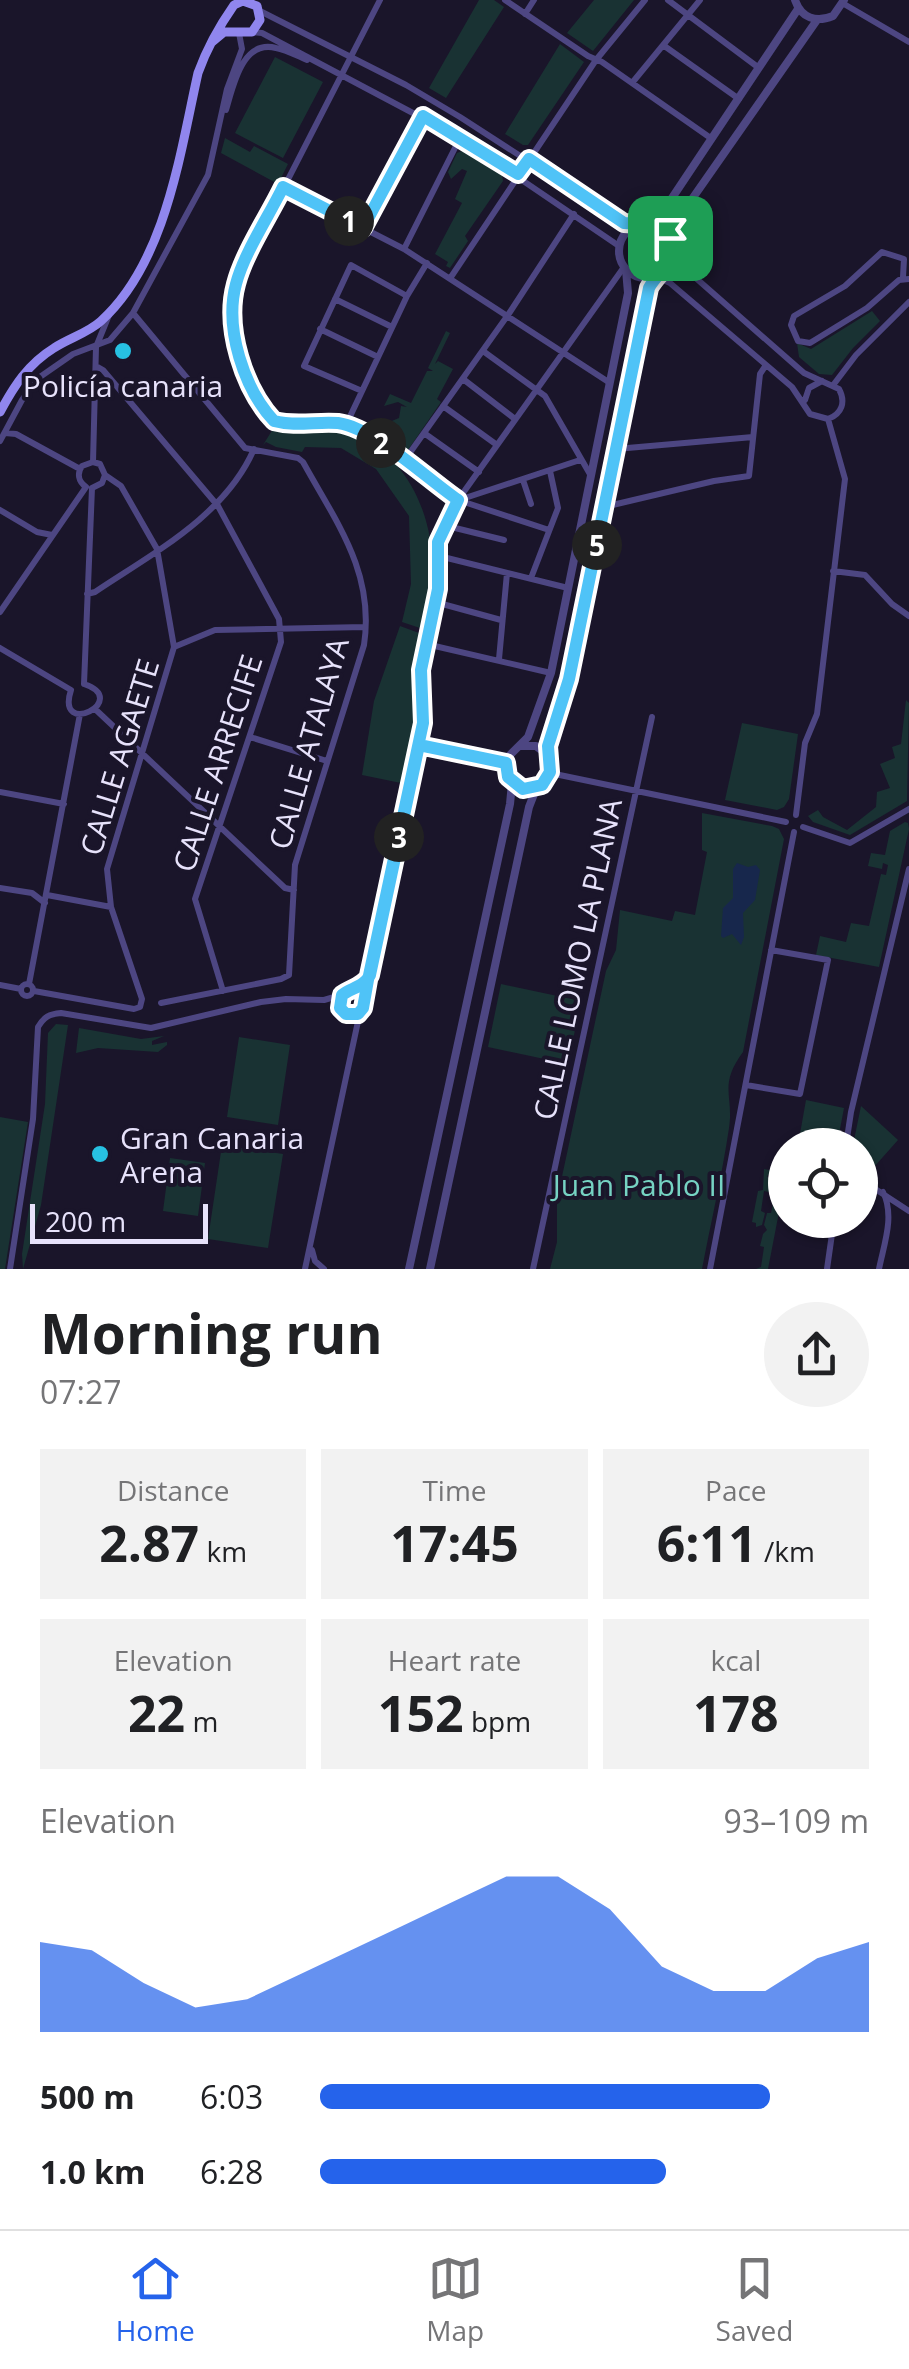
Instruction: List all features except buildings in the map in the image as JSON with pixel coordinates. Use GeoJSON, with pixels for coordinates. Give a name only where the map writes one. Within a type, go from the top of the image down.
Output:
{"type":"FeatureCollection","features":[{"type":"Feature","properties":{"kind":"main road"},"geometry":{"type":"LineString","coordinates":[[0,412],[23,373],[37,360],[98,324],[139,269],[170,199],[198,72],[212,42],[231,8],[243,0],[254,4],[260,20],[252,32],[224,32],[212,42]]}},
{"type":"Feature","properties":{"kind":"main road"},"geometry":{"type":"LineString","coordinates":[[231,8],[231,26],[239,33]]}},
{"type":"Feature","properties":{"kind":"street"},"geometry":{"type":"LineString","coordinates":[[380,0],[238,278],[234,299],[236,340],[243,366],[256,396],[274,421],[346,426],[368,433],[458,500],[549,530]]}},
{"type":"Feature","properties":{"kind":"street"},"geometry":{"type":"LineString","coordinates":[[506,0],[712,139]]}},
{"type":"Feature","properties":{"kind":"street"},"geometry":{"type":"LineString","coordinates":[[525,14],[534,0]]}},
{"type":"Feature","properties":{"kind":"street"},"geometry":{"type":"LineString","coordinates":[[450,277],[596,60],[645,0]]}},
{"type":"Feature","properties":{"kind":"street"},"geometry":{"type":"LineString","coordinates":[[668,0],[760,69]]}},
{"type":"Feature","properties":{"kind":"street"},"geometry":{"type":"LineString","coordinates":[[632,84],[700,0]]}},
{"type":"Feature","properties":{"kind":"street"},"geometry":{"type":"LineString","coordinates":[[430,1269],[529,807],[536,789],[550,772],[551,732],[569,679],[649,288],[673,258],[670,238],[676,222],[806,30],[817,20],[833,16],[844,2],[909,42]]}},
{"type":"Feature","properties":{"kind":"street"},"geometry":{"type":"LineString","coordinates":[[254,4],[406,85],[529,159],[624,223],[650,224],[662,228],[670,238]]}},
{"type":"Feature","properties":{"kind":"street"},"geometry":{"type":"LineString","coordinates":[[650,224],[662,213],[760,69],[796,4],[817,20]]}},
{"type":"Feature","properties":{"kind":"street"},"geometry":{"type":"LineString","coordinates":[[252,32],[262,33],[423,116],[518,174],[619,246],[625,268],[628,293],[552,673],[533,725],[506,763],[512,783],[502,841],[409,1269]]}},
{"type":"Feature","properties":{"kind":"street"},"geometry":{"type":"LineString","coordinates":[[222,120],[227,90],[242,50],[239,33]]}},
{"type":"Feature","properties":{"kind":"street"},"geometry":{"type":"LineString","coordinates":[[663,45],[739,100]]}},
{"type":"Feature","properties":{"kind":"street"},"geometry":{"type":"LineString","coordinates":[[0,442],[37,379],[124,327],[208,175],[237,76],[255,50],[272,46],[322,64]]}},
{"type":"Feature","properties":{"kind":"street"},"geometry":{"type":"LineString","coordinates":[[363,228],[423,116]]}},
{"type":"Feature","properties":{"kind":"street"},"geometry":{"type":"LineString","coordinates":[[404,249],[460,138]]}},
{"type":"Feature","properties":{"kind":"street"},"geometry":{"type":"LineString","coordinates":[[283,187],[404,249],[610,384]]}},
{"type":"Feature","properties":{"kind":"street"},"geometry":{"type":"LineString","coordinates":[[404,461],[574,214]]}},
{"type":"Feature","properties":{"kind":"street"},"geometry":{"type":"LineString","coordinates":[[619,246],[626,232],[635,226]]}},
{"type":"Feature","properties":{"kind":"street"},"geometry":{"type":"LineString","coordinates":[[906,278],[906,260],[882,252],[845,286],[794,316],[791,325],[798,341],[810,343],[867,308],[906,278],[909,270]]}},
{"type":"Feature","properties":{"kind":"street"},"geometry":{"type":"LineString","coordinates":[[625,268],[640,278],[656,277],[670,283],[766,365],[816,418],[828,419],[838,412],[843,400],[834,384],[804,373],[673,258]]}},
{"type":"Feature","properties":{"kind":"street"},"geometry":{"type":"LineString","coordinates":[[346,426],[392,326],[427,263]]}},
{"type":"Feature","properties":{"kind":"street"},"geometry":{"type":"LineString","coordinates":[[362,391],[304,366],[335,298],[351,265],[407,296]]}},
{"type":"Feature","properties":{"kind":"street"},"geometry":{"type":"LineString","coordinates":[[306,1269],[419,745],[423,723],[421,670],[435,602],[438,542],[443,524],[536,388],[625,268]]}},
{"type":"Feature","properties":{"kind":"street"},"geometry":{"type":"LineString","coordinates":[[335,298],[392,326]]}},
{"type":"Feature","properties":{"kind":"street"},"geometry":{"type":"LineString","coordinates":[[834,384],[856,355],[909,302]]}},
{"type":"Feature","properties":{"kind":"street"},"geometry":{"type":"LineString","coordinates":[[92,462],[96,347],[112,308]]}},
{"type":"Feature","properties":{"kind":"street","name":"CALLE ATALAYA"},"geometry":{"type":"LineString","coordinates":[[132,313],[246,448],[304,462],[361,570],[365,626],[364,645],[295,865],[290,975],[161,1003]]}},
{"type":"Feature","properties":{"kind":"street"},"geometry":{"type":"LineString","coordinates":[[320,330],[378,357]]}},
{"type":"Feature","properties":{"kind":"street"},"geometry":{"type":"LineString","coordinates":[[483,351],[545,396],[591,476]]}},
{"type":"Feature","properties":{"kind":"street"},"geometry":{"type":"LineString","coordinates":[[604,507],[714,480],[748,476],[760,374],[766,365]]}},
{"type":"Feature","properties":{"kind":"street","name":"CALLE ARRECIFE"},"geometry":{"type":"LineString","coordinates":[[96,366],[104,370],[218,506],[279,619],[281,642],[195,899],[223,991]]}},
{"type":"Feature","properties":{"kind":"street"},"geometry":{"type":"LineString","coordinates":[[463,379],[515,418]]}},
{"type":"Feature","properties":{"kind":"street"},"geometry":{"type":"LineString","coordinates":[[805,404],[809,388],[823,381]]}},
{"type":"Feature","properties":{"kind":"street"},"geometry":{"type":"LineString","coordinates":[[443,406],[497,445]]}},
{"type":"Feature","properties":{"kind":"street"},"geometry":{"type":"LineString","coordinates":[[550,772],[786,822],[796,815],[805,743],[817,714],[844,479],[828,419]]}},
{"type":"Feature","properties":{"kind":"street"},"geometry":{"type":"LineString","coordinates":[[5,433],[16,434],[80,468]]}},
{"type":"Feature","properties":{"kind":"street"},"geometry":{"type":"LineString","coordinates":[[424,433],[479,472]]}},
{"type":"Feature","properties":{"kind":"street"},"geometry":{"type":"LineString","coordinates":[[616,449],[753,437]]}},
{"type":"Feature","properties":{"kind":"street"},"geometry":{"type":"LineString","coordinates":[[88,594],[218,506],[254,449]]}},
{"type":"Feature","properties":{"kind":"street"},"geometry":{"type":"LineString","coordinates":[[458,500],[550,471],[579,456],[596,454]]}},
{"type":"Feature","properties":{"kind":"street"},"geometry":{"type":"LineString","coordinates":[[0,612],[73,504],[89,488],[102,483],[105,475],[100,464],[92,462],[80,468]]}},
{"type":"Feature","properties":{"kind":"street"},"geometry":{"type":"LineString","coordinates":[[80,468],[80,481],[89,488],[91,509],[84,684]]}},
{"type":"Feature","properties":{"kind":"street"},"geometry":{"type":"LineString","coordinates":[[532,578],[559,501],[550,471]]}},
{"type":"Feature","properties":{"kind":"street","name":"CALLE AGAETE"},"geometry":{"type":"LineString","coordinates":[[32,987],[134,1009],[140,1007],[142,999],[111,906],[107,869],[174,648],[157,548],[120,486],[105,475]]}},
{"type":"Feature","properties":{"kind":"street"},"geometry":{"type":"LineString","coordinates":[[524,480],[531,504]]}},
{"type":"Feature","properties":{"kind":"street"},"geometry":{"type":"LineString","coordinates":[[73,504],[91,509]]}},
{"type":"Feature","properties":{"kind":"street"},"geometry":{"type":"LineString","coordinates":[[0,510],[37,532],[52,535]]}},
{"type":"Feature","properties":{"kind":"street"},"geometry":{"type":"LineString","coordinates":[[443,524],[504,540]]}},
{"type":"Feature","properties":{"kind":"street"},"geometry":{"type":"LineString","coordinates":[[439,556],[568,588]]}},
{"type":"Feature","properties":{"kind":"street"},"geometry":{"type":"LineString","coordinates":[[834,572],[866,575],[892,604],[909,616]]}},
{"type":"Feature","properties":{"kind":"street"},"geometry":{"type":"LineString","coordinates":[[498,659],[507,573]]}},
{"type":"Feature","properties":{"kind":"street"},"geometry":{"type":"LineString","coordinates":[[435,602],[502,620]]}},
{"type":"Feature","properties":{"kind":"street"},"geometry":{"type":"LineString","coordinates":[[174,648],[215,630],[365,626]]}},
{"type":"Feature","properties":{"kind":"street"},"geometry":{"type":"LineString","coordinates":[[426,644],[552,673]]}},
{"type":"Feature","properties":{"kind":"street"},"geometry":{"type":"LineString","coordinates":[[0,648],[71,690]]}},
{"type":"Feature","properties":{"kind":"street"},"geometry":{"type":"LineString","coordinates":[[71,690],[84,684],[93,687],[98,695],[95,709]]}},
{"type":"Feature","properties":{"kind":"street"},"geometry":{"type":"LineString","coordinates":[[71,690],[69,705],[80,714]]}},
{"type":"Feature","properties":{"kind":"street"},"geometry":{"type":"LineString","coordinates":[[95,709],[285,888],[294,890]]}},
{"type":"Feature","properties":{"kind":"street"},"geometry":{"type":"LineString","coordinates":[[80,714],[95,709]]}},
{"type":"Feature","properties":{"kind":"street"},"geometry":{"type":"LineString","coordinates":[[0,985],[32,987],[80,714]]}},
{"type":"Feature","properties":{"kind":"street","name":"CALLE LOMO LA PLANA"},"geometry":{"type":"LineString","coordinates":[[533,1269],[652,717]]}},
{"type":"Feature","properties":{"kind":"street"},"geometry":{"type":"LineString","coordinates":[[250,737],[327,760]]}},
{"type":"Feature","properties":{"kind":"street"},"geometry":{"type":"LineString","coordinates":[[419,745],[506,763]]}},
{"type":"Feature","properties":{"kind":"street"},"geometry":{"type":"LineString","coordinates":[[521,746],[536,746],[548,756]]}},
{"type":"Feature","properties":{"kind":"street"},"geometry":{"type":"LineString","coordinates":[[512,783],[523,789],[536,789]]}},
{"type":"Feature","properties":{"kind":"street"},"geometry":{"type":"LineString","coordinates":[[0,792],[64,804]]}},
{"type":"Feature","properties":{"kind":"street"},"geometry":{"type":"LineString","coordinates":[[710,1269],[794,832],[803,827],[850,844],[909,809]]}},
{"type":"Feature","properties":{"kind":"street"},"geometry":{"type":"LineString","coordinates":[[796,815],[802,819],[803,827]]}},
{"type":"Feature","properties":{"kind":"street"},"geometry":{"type":"LineString","coordinates":[[786,822],[794,832]]}},
{"type":"Feature","properties":{"kind":"street"},"geometry":{"type":"LineString","coordinates":[[849,1128],[909,869]]}},
{"type":"Feature","properties":{"kind":"street"},"geometry":{"type":"LineString","coordinates":[[0,888],[46,899],[111,906]]}},
{"type":"Feature","properties":{"kind":"street"},"geometry":{"type":"LineString","coordinates":[[746,1085],[800,1094],[828,960],[771,950]]}},
{"type":"Feature","properties":{"kind":"street"},"geometry":{"type":"LineString","coordinates":[[10,1269],[34,1119],[38,1027],[43,1019],[61,1013],[151,1028],[261,1002],[324,1000],[368,980]]}},
{"type":"Feature","properties":{"kind":"street"},"geometry":{"type":"LineString","coordinates":[[353,990],[364,1000]]}},
{"type":"Feature","properties":{"kind":"street"},"geometry":{"type":"LineString","coordinates":[[342,995],[343,1012]]}},
{"type":"Feature","properties":{"kind":"street"},"geometry":{"type":"LineString","coordinates":[[324,1000],[343,1012],[356,1030]]}},
{"type":"Feature","properties":{"kind":"street"},"geometry":{"type":"LineString","coordinates":[[343,1012],[360,1012]]}},
{"type":"Feature","properties":{"kind":"street"},"geometry":{"type":"LineString","coordinates":[[878,1189],[909,1211]]}},
{"type":"Feature","properties":{"kind":"street"},"geometry":{"type":"LineString","coordinates":[[879,1269],[889,1215],[883,1192]]}},
{"type":"Feature","properties":{"kind":"street"},"geometry":{"type":"LineString","coordinates":[[827,1269],[831,1238]]}},
{"type":"Feature","properties":{"kind":"street"},"geometry":{"type":"LineString","coordinates":[[311,1246],[314,1260],[324,1269]]}},
{"type":"Feature","properties":{"kind":"green space"},"geometry":{"type":"Polygon","coordinates":[[[479,0],[494,0],[504,7],[446,98],[429,88],[479,0]]]}},
{"type":"Feature","properties":{"kind":"green space"},"geometry":{"type":"Polygon","coordinates":[[[594,0],[634,0],[593,51],[567,33],[594,0]]]}},
{"type":"Feature","properties":{"kind":"green space"},"geometry":{"type":"Polygon","coordinates":[[[560,44],[584,62],[528,145],[523,145],[505,134],[560,44]]]}},
{"type":"Feature","properties":{"kind":"green space"},"geometry":{"type":"Polygon","coordinates":[[[275,57],[323,82],[283,158],[235,133],[275,57]]]}},
{"type":"Feature","properties":{"kind":"green space"},"geometry":{"type":"Polygon","coordinates":[[[225,138],[250,152],[254,146],[288,164],[278,184],[221,153],[225,138]]]}},
{"type":"Feature","properties":{"kind":"green space"},"geometry":{"type":"Polygon","coordinates":[[[462,151],[502,175],[503,181],[465,236],[468,241],[450,268],[446,266],[448,262],[435,254],[462,203],[455,199],[467,171],[462,169],[451,179],[448,172],[457,153],[462,151]]]}},
{"type":"Feature","properties":{"kind":"green space"},"geometry":{"type":"Polygon","coordinates":[[[872,311],[880,321],[832,375],[819,374],[799,357],[797,343],[811,349],[872,311]]]}},
{"type":"Feature","properties":{"kind":"green space"},"geometry":{"type":"Polygon","coordinates":[[[446,331],[450,333],[435,364],[438,361],[453,369],[437,399],[441,402],[408,450],[401,451],[375,432],[399,418],[401,406],[407,407],[398,402],[384,406],[390,394],[411,403],[427,371],[433,371],[428,368],[446,331]]]}},
{"type":"Feature","properties":{"kind":"green space"},"geometry":{"type":"Polygon","coordinates":[[[273,429],[351,435],[372,444],[404,475],[416,494],[430,538],[431,588],[420,628],[402,622],[411,584],[409,516],[376,469],[341,448],[305,447],[302,452],[266,442],[263,445],[273,429]]]}},
{"type":"Feature","properties":{"kind":"green space"},"geometry":{"type":"Polygon","coordinates":[[[400,626],[419,633],[413,670],[414,726],[401,783],[362,775],[374,701],[400,626]]]}},
{"type":"Feature","properties":{"kind":"green space"},"geometry":{"type":"Polygon","coordinates":[[[906,700],[907,801],[850,835],[813,822],[808,816],[818,810],[847,830],[876,807],[877,792],[890,788],[880,764],[895,758],[892,747],[901,744],[906,700]]]}},
{"type":"Feature","properties":{"kind":"green space"},"geometry":{"type":"Polygon","coordinates":[[[742,723],[798,734],[789,799],[784,807],[777,810],[725,800],[742,723]]]}},
{"type":"Feature","properties":{"kind":"green space","name":"Juan Pablo II"},"geometry":{"type":"Polygon","coordinates":[[[702,813],[772,826],[779,829],[784,839],[743,1052],[729,1082],[729,1128],[702,1269],[550,1269],[557,1242],[557,1200],[606,971],[616,950],[620,910],[672,921],[675,911],[695,915],[707,852],[702,850],[702,813]]]}},
{"type":"Feature","properties":{"kind":"green space"},"geometry":{"type":"Polygon","coordinates":[[[905,822],[909,829],[879,967],[816,955],[820,936],[846,942],[851,923],[869,926],[881,874],[886,875],[888,865],[883,863],[882,869],[868,866],[871,853],[885,855],[890,831],[905,822]]]}},
{"type":"Feature","properties":{"kind":"green space"},"geometry":{"type":"Polygon","coordinates":[[[501,984],[581,1001],[568,1064],[488,1047],[501,984]]]}},
{"type":"Feature","properties":{"kind":"green space"},"geometry":{"type":"Polygon","coordinates":[[[56,1024],[68,1025],[41,1205],[23,1269],[45,1104],[48,1033],[56,1024]]]}},
{"type":"Feature","properties":{"kind":"green space"},"geometry":{"type":"Polygon","coordinates":[[[79,1028],[141,1039],[164,1036],[152,1041],[152,1045],[167,1045],[158,1052],[98,1048],[76,1053],[79,1028]]]}},
{"type":"Feature","properties":{"kind":"green space"},"geometry":{"type":"Polygon","coordinates":[[[239,1037],[290,1045],[278,1125],[227,1117],[239,1037]]]}},
{"type":"Feature","properties":{"kind":"green space"},"geometry":{"type":"Polygon","coordinates":[[[806,1100],[844,1108],[840,1128],[801,1128],[806,1100]]]}},
{"type":"Feature","properties":{"kind":"green space"},"geometry":{"type":"Polygon","coordinates":[[[861,1106],[898,1140],[878,1162],[878,1128],[856,1128],[861,1106]]]}},
{"type":"Feature","properties":{"kind":"green space"},"geometry":{"type":"Polygon","coordinates":[[[0,1117],[28,1122],[5,1269],[0,1269],[0,1117]]]}},
{"type":"Feature","properties":{"kind":"green space"},"geometry":{"type":"Polygon","coordinates":[[[222,1145],[283,1154],[268,1248],[208,1239],[222,1145]]]}},
{"type":"Feature","properties":{"kind":"green space"},"geometry":{"type":"Polygon","coordinates":[[[170,1158],[205,1163],[198,1216],[163,1211],[170,1158]]]}},
{"type":"Feature","properties":{"kind":"green space"},"geometry":{"type":"Polygon","coordinates":[[[764,1169],[768,1170],[768,1192],[764,1191],[762,1225],[756,1227],[752,1222],[758,1191],[763,1190],[764,1169]]]}},
{"type":"Feature","properties":{"kind":"green space"},"geometry":{"type":"Polygon","coordinates":[[[767,1213],[768,1238],[774,1238],[768,1269],[756,1269],[761,1267],[764,1247],[760,1246],[767,1230],[767,1213]]]}},
{"type":"Feature","properties":{"kind":"water"},"geometry":{"type":"Polygon","coordinates":[[[737,863],[756,865],[760,870],[755,900],[743,913],[741,945],[732,934],[721,936],[723,908],[733,898],[733,869],[737,863]]]}},
{"type":"Feature","properties":{"kind":"place","name":"Policía canaria"},"geometry":{"type":"Point","coordinates":[123,351]}},
{"type":"Feature","properties":{"kind":"place","name":"Gran Canaria Arena"},"geometry":{"type":"Point","coordinates":[100,1154]}},
{"type":"Feature","properties":{"kind":"route"},"geometry":{"type":"LineString","coordinates":[[670,238],[656,225],[624,223],[529,159],[518,174],[423,116],[363,228],[283,187],[238,278],[234,299],[236,340],[256,396],[274,421],[336,423],[357,428],[458,500],[438,542],[440,576],[421,670],[423,723],[419,745],[370,975],[368,980],[364,1004],[358,1014],[346,1014],[340,1008],[342,995],[370,975],[408,792],[419,745],[506,763],[508,777],[523,789],[536,789],[548,780],[548,746],[569,679],[649,288],[655,277],[671,264],[674,251],[670,238]]}}]}
